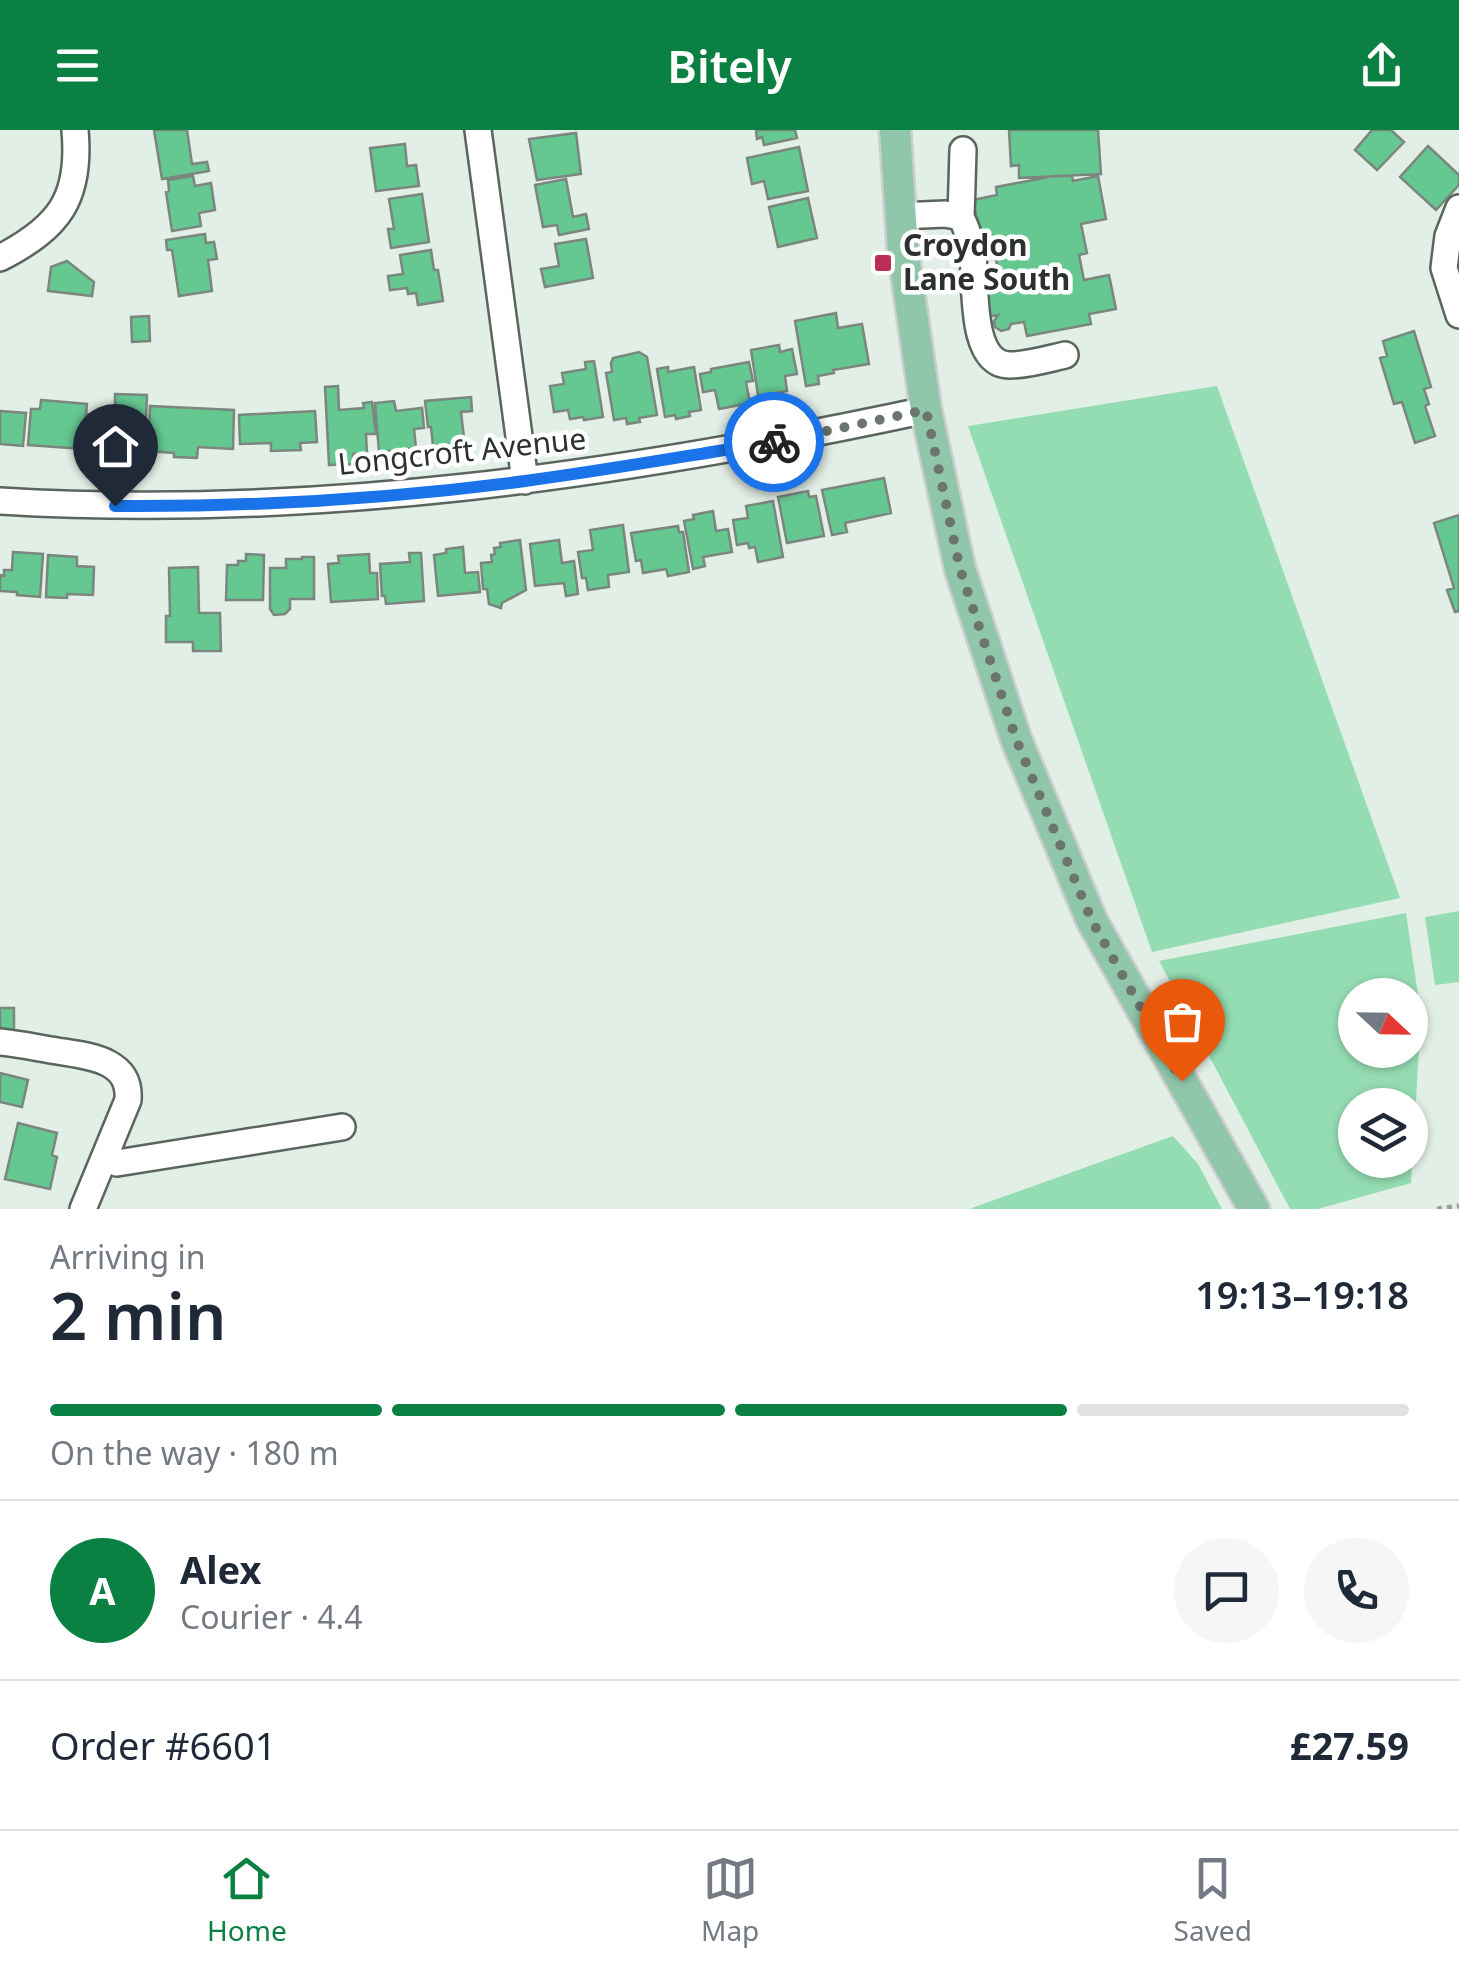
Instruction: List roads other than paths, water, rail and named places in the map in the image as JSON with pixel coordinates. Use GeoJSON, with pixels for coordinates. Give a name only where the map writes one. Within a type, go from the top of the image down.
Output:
{"type":"FeatureCollection","features":[{"type":"Feature","properties":{"kind":"main road"},"geometry":{"type":"LineString","coordinates":[[894,130],[902,251],[926,410],[960,569],[1016,739],[1092,921],[1254,1209]]}},
{"type":"Feature","properties":{"kind":"street"},"geometry":{"type":"LineString","coordinates":[[0,258],[44,230],[62,209],[74,184],[78,160],[74,130]]}},
{"type":"Feature","properties":{"kind":"street"},"geometry":{"type":"LineString","coordinates":[[478,130],[524,481]]}},
{"type":"Feature","properties":{"kind":"street"},"geometry":{"type":"LineString","coordinates":[[964,150],[961,217],[972,251],[979,337],[995,360],[1006,366],[1065,356]]}},
{"type":"Feature","properties":{"kind":"street"},"geometry":{"type":"LineString","coordinates":[[1459,208],[1448,236],[1444,268],[1459,314]]}},
{"type":"Feature","properties":{"kind":"street"},"geometry":{"type":"LineString","coordinates":[[900,216],[961,217]]}},
{"type":"Feature","properties":{"kind":"street","name":"Longcroft Avenue"},"geometry":{"type":"LineString","coordinates":[[0,501],[190,506],[361,498],[524,481],[784,440],[926,410]]}},
{"type":"Feature","properties":{"kind":"street"},"geometry":{"type":"LineString","coordinates":[[0,1042],[96,1057],[123,1074],[129,1087],[128,1100],[83,1209]]}},
{"type":"Feature","properties":{"kind":"street"},"geometry":{"type":"LineString","coordinates":[[104,1158],[117,1164],[342,1127]]}},
{"type":"Feature","properties":{"kind":"place","name":"Croydon Lane South"},"geometry":{"type":"Point","coordinates":[883,263]}}]}
